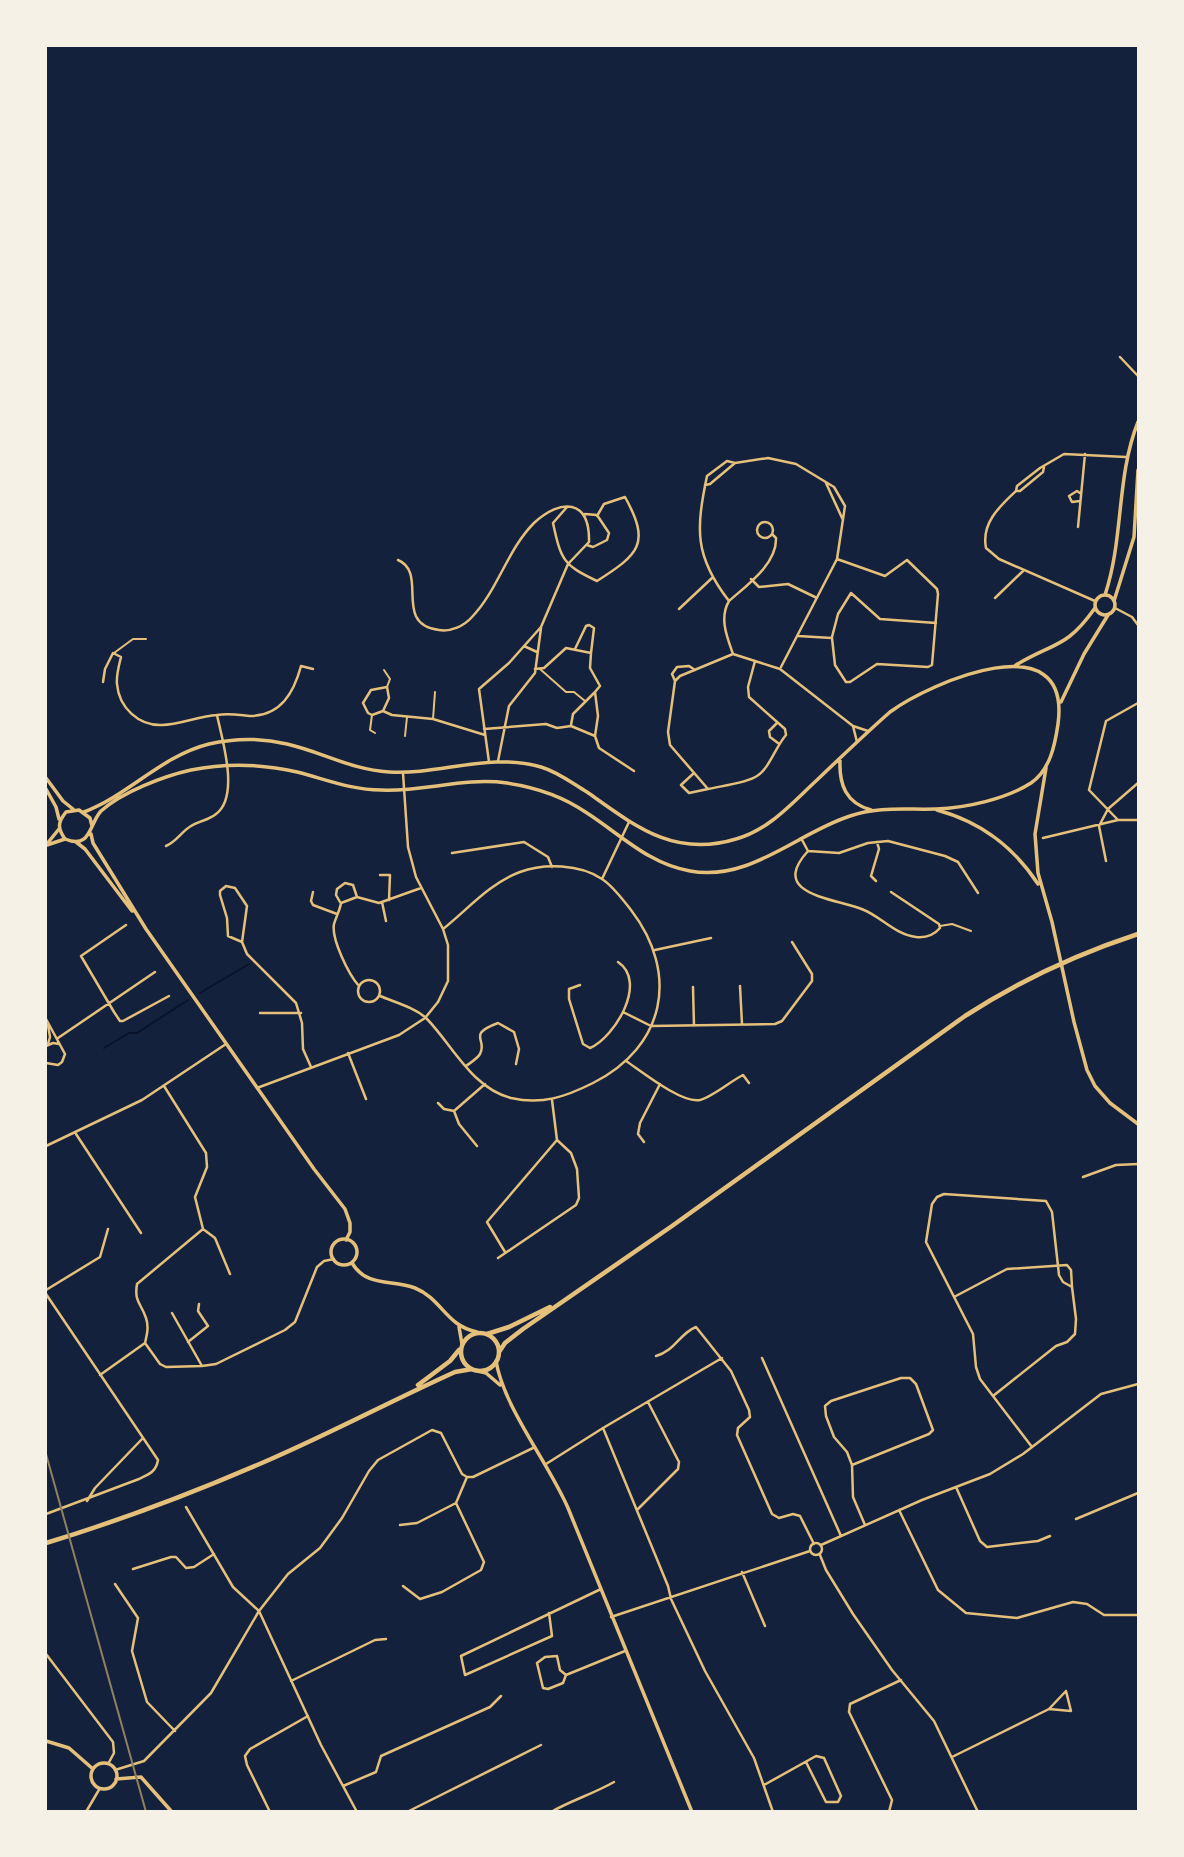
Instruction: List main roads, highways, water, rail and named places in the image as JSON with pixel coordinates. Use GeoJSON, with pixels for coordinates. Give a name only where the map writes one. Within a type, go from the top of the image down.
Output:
{"type":"FeatureCollection","features":[{"type":"Feature","properties":{"kind":"main road"},"geometry":{"type":"LineString","coordinates":[[46,778],[63,801],[74,809],[84,811],[98,806],[179,755],[222,742],[265,740],[289,744],[361,769],[403,772],[520,761],[557,774],[650,834],[677,843],[715,844],[736,839],[774,820],[868,731],[890,712],[921,692],[981,671],[1016,665],[1065,642],[1079,630],[1095,608],[1095,601],[1105,595],[1114,567],[1126,457],[1139,422]]}},
{"type":"Feature","properties":{"kind":"main road"},"geometry":{"type":"LineString","coordinates":[[1139,470],[1133,537],[1114,601],[1115,608],[1097,631],[1060,704],[1056,738],[1046,768],[1035,834],[1041,887],[1088,1073],[1106,1099],[1139,1124]]}},
{"type":"Feature","properties":{"kind":"main road"},"geometry":{"type":"LineString","coordinates":[[1105,595],[1114,601]]}},
{"type":"Feature","properties":{"kind":"main road"},"geometry":{"type":"LineString","coordinates":[[1095,608],[1102,615],[1108,615]]}},
{"type":"Feature","properties":{"kind":"main road"},"geometry":{"type":"LineString","coordinates":[[1016,665],[1048,680],[1060,704]]}},
{"type":"Feature","properties":{"kind":"main road"},"geometry":{"type":"LineString","coordinates":[[840,758],[840,775],[847,795],[858,805],[873,811]]}},
{"type":"Feature","properties":{"kind":"main road"},"geometry":{"type":"LineString","coordinates":[[76,842],[85,839],[100,812],[150,783],[188,771],[229,765],[279,768],[363,789],[404,790],[474,781],[528,787],[574,805],[666,865],[706,873],[740,869],[851,815],[873,811],[935,809],[973,803],[1012,792],[1031,783],[1046,768]]}},
{"type":"Feature","properties":{"kind":"main road"},"geometry":{"type":"LineString","coordinates":[[46,789],[60,820],[59,829],[46,845]]}},
{"type":"Feature","properties":{"kind":"main road"},"geometry":{"type":"LineString","coordinates":[[60,820],[66,812],[74,809]]}},
{"type":"Feature","properties":{"kind":"main road"},"geometry":{"type":"LineString","coordinates":[[935,809],[973,822],[1001,840],[1041,887]]}},
{"type":"Feature","properties":{"kind":"main road"},"geometry":{"type":"LineString","coordinates":[[84,811],[90,818],[93,843],[146,929]]}},
{"type":"Feature","properties":{"kind":"main road"},"geometry":{"type":"LineString","coordinates":[[59,829],[65,839]]}},
{"type":"Feature","properties":{"kind":"main road"},"geometry":{"type":"LineString","coordinates":[[46,845],[65,839],[76,842],[85,849],[146,929],[345,1209],[350,1223],[346,1240]]}},
{"type":"Feature","properties":{"kind":"main road"},"geometry":{"type":"LineString","coordinates":[[46,1542],[140,1512],[224,1479],[455,1371],[488,1369],[496,1361],[505,1343],[560,1302],[672,1226],[989,1000],[1074,958],[1139,934]]}},
{"type":"Feature","properties":{"kind":"main road"},"geometry":{"type":"LineString","coordinates":[[346,1240],[352,1242],[356,1248],[356,1258],[352,1263],[342,1265],[334,1259],[333,1247],[338,1241],[346,1240]]}},
{"type":"Feature","properties":{"kind":"main road"},"geometry":{"type":"LineString","coordinates":[[352,1263],[356,1270],[368,1278],[404,1285],[422,1292],[459,1327],[477,1332],[488,1334],[509,1327],[560,1302]]}},
{"type":"Feature","properties":{"kind":"main road"},"geometry":{"type":"LineString","coordinates":[[459,1327],[463,1362],[492,1377],[502,1387],[559,1487],[692,1811]]}},
{"type":"Feature","properties":{"kind":"main road"},"geometry":{"type":"LineString","coordinates":[[412,1391],[450,1361],[468,1336],[477,1332]]}},
{"type":"Feature","properties":{"kind":"main road"},"geometry":{"type":"LineString","coordinates":[[488,1334],[496,1341],[499,1352]]}},
{"type":"Feature","properties":{"kind":"main road"},"geometry":{"type":"LineString","coordinates":[[496,1361],[502,1387]]}},
{"type":"Feature","properties":{"kind":"main road"},"geometry":{"type":"LineString","coordinates":[[46,1741],[69,1748],[93,1769]]}},
{"type":"Feature","properties":{"kind":"main road"},"geometry":{"type":"LineString","coordinates":[[101,1763],[108,1764],[116,1770],[116,1779],[111,1786],[100,1788],[92,1780],[93,1769],[101,1763]]}},
{"type":"Feature","properties":{"kind":"main road"},"geometry":{"type":"LineString","coordinates":[[116,1779],[141,1777],[172,1811]]}},
{"type":"Feature","properties":{"kind":"waterway"},"geometry":{"type":"LineString","coordinates":[[200,993],[249,964]]}},
{"type":"Feature","properties":{"kind":"waterway"},"geometry":{"type":"LineString","coordinates":[[104,1048],[129,1033],[137,1033],[188,1000]]}},
{"type":"Feature","properties":{"kind":"railway"},"geometry":{"type":"LineString","coordinates":[[46,1454],[146,1812]]}}]}
